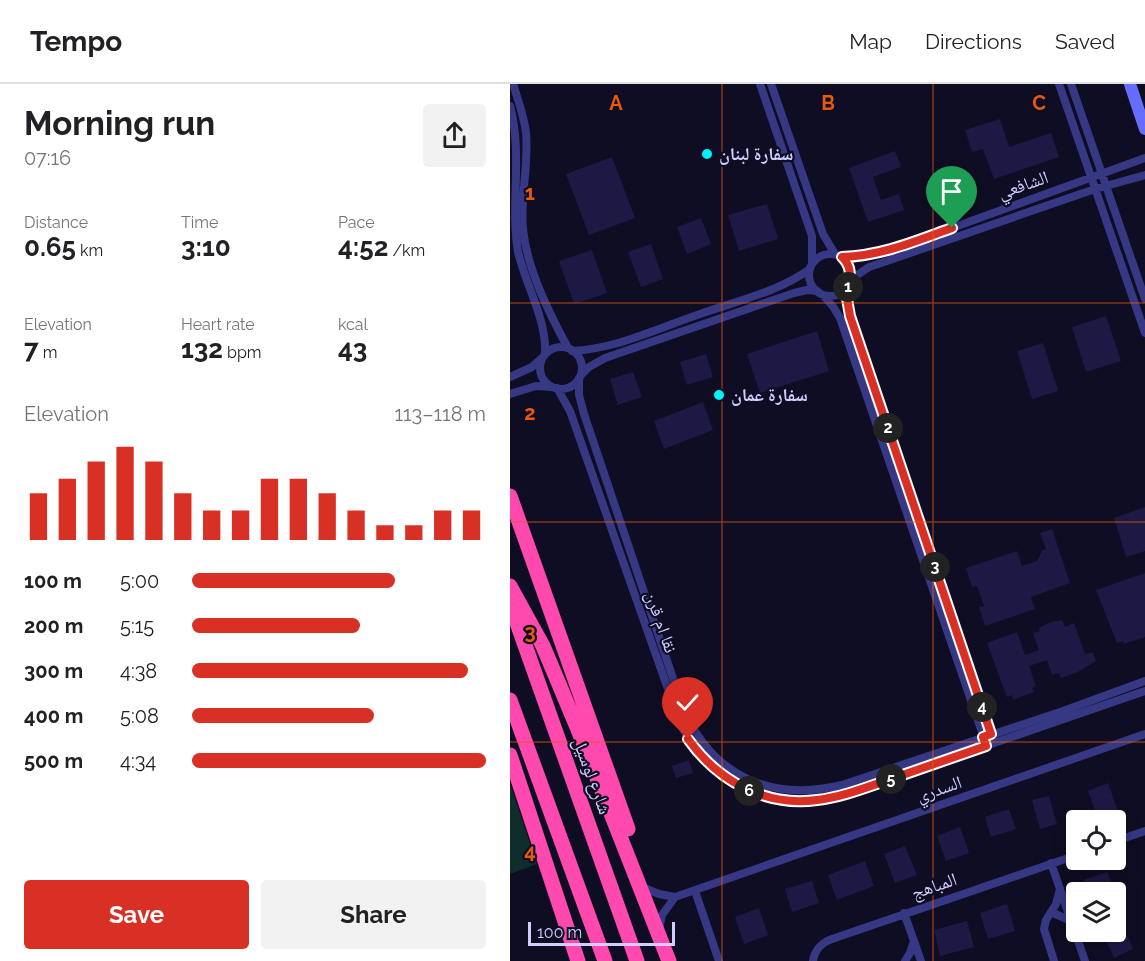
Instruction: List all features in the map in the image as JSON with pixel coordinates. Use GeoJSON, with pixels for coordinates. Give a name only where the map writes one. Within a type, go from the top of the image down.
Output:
{"type":"FeatureCollection","features":[{"type":"Feature","properties":{"kind":"highway"},"geometry":{"type":"LineString","coordinates":[[510,496],[612,779],[630,836],[627,852]]}},
{"type":"Feature","properties":{"kind":"highway"},"geometry":{"type":"LineString","coordinates":[[510,586],[543,646],[669,961]]}},
{"type":"Feature","properties":{"kind":"highway","name":"شارع لوسيل"},"geometry":{"type":"LineString","coordinates":[[510,603],[637,961]]}},
{"type":"Feature","properties":{"kind":"highway"},"geometry":{"type":"LineString","coordinates":[[510,700],[604,961]]}},
{"type":"Feature","properties":{"kind":"highway"},"geometry":{"type":"LineString","coordinates":[[510,755],[578,961]]}},
{"type":"Feature","properties":{"kind":"street"},"geometry":{"type":"LineString","coordinates":[[513,84],[526,132],[522,216],[525,242],[553,323],[570,350],[580,358],[580,377]]}},
{"type":"Feature","properties":{"kind":"street"},"geometry":{"type":"LineString","coordinates":[[760,84],[812,236],[810,281],[840,318],[989,740]]}},
{"type":"Feature","properties":{"kind":"street"},"geometry":{"type":"LineString","coordinates":[[771,84],[823,234],[838,256],[850,268],[847,297],[850,316],[989,740]]}},
{"type":"Feature","properties":{"kind":"street"},"geometry":{"type":"LineString","coordinates":[[1059,84],[1145,333]]}},
{"type":"Feature","properties":{"kind":"street"},"geometry":{"type":"LineString","coordinates":[[1071,84],[1145,299]]}},
{"type":"Feature","properties":{"kind":"street"},"geometry":{"type":"LineString","coordinates":[[1130,84],[1145,129]]}},
{"type":"Feature","properties":{"kind":"street"},"geometry":{"type":"LineString","coordinates":[[510,106],[516,143],[514,205],[516,239],[522,269],[545,338],[541,374],[547,384],[554,387]]}},
{"type":"Feature","properties":{"kind":"street","name":"الشافعي"},"geometry":{"type":"LineString","coordinates":[[838,256],[863,257],[882,252],[1145,158]]}},
{"type":"Feature","properties":{"kind":"street","name":"الشافعي"},"geometry":{"type":"LineString","coordinates":[[850,282],[869,267],[1095,189],[1145,175]]}},
{"type":"Feature","properties":{"kind":"street"},"geometry":{"type":"LineString","coordinates":[[510,377],[532,367],[556,348],[589,350],[635,337],[783,285],[811,266],[822,255],[838,256]]}},
{"type":"Feature","properties":{"kind":"street"},"geometry":{"type":"LineString","coordinates":[[510,394],[536,386],[569,387],[589,367],[605,358],[794,293],[807,290],[835,295],[846,288],[850,282]]}},
{"type":"Feature","properties":{"kind":"street","name":"نقا ام قرن"},"geometry":{"type":"LineString","coordinates":[[580,377],[579,395],[584,414],[683,708],[694,730],[714,755],[742,775],[760,784],[786,790],[810,791],[842,785],[1145,691]]}},
{"type":"Feature","properties":{"kind":"street","name":"نقا ام قرن"},"geometry":{"type":"LineString","coordinates":[[554,387],[570,411],[681,726],[694,748],[715,770],[735,784],[778,800],[816,801],[846,794],[1145,681]]}},
{"type":"Feature","properties":{"kind":"street","name":"السدري"},"geometry":{"type":"LineString","coordinates":[[675,897],[1145,735]]}},
{"type":"Feature","properties":{"kind":"street"},"geometry":{"type":"LineString","coordinates":[[1126,838],[1145,831]]}},
{"type":"Feature","properties":{"kind":"street","name":"المباهج"},"geometry":{"type":"LineString","coordinates":[[813,961],[816,951],[824,942],[1066,858]]}},
{"type":"Feature","properties":{"kind":"street"},"geometry":{"type":"LineString","coordinates":[[1051,863],[1066,906]]}},
{"type":"Feature","properties":{"kind":"street"},"geometry":{"type":"LineString","coordinates":[[640,885],[659,894],[675,897],[662,915],[658,932]]}},
{"type":"Feature","properties":{"kind":"street"},"geometry":{"type":"LineString","coordinates":[[1054,961],[1044,929],[1046,920],[1056,904],[1060,889]]}},
{"type":"Feature","properties":{"kind":"street"},"geometry":{"type":"LineString","coordinates":[[695,891],[719,961]]}},
{"type":"Feature","properties":{"kind":"street"},"geometry":{"type":"LineString","coordinates":[[1051,912],[1066,919]]}},
{"type":"Feature","properties":{"kind":"street"},"geometry":{"type":"LineString","coordinates":[[904,914],[921,961]]}},
{"type":"Feature","properties":{"kind":"street"},"geometry":{"type":"LineString","coordinates":[[905,961],[914,941]]}},
{"type":"Feature","properties":{"kind":"street"},"geometry":{"type":"LineString","coordinates":[[1078,942],[1085,961]]}},
{"type":"Feature","properties":{"kind":"green space"},"geometry":{"type":"Polygon","coordinates":[[[510,784],[537,864],[510,874],[510,784]]]}},
{"type":"Feature","properties":{"kind":"building"},"geometry":{"type":"Polygon","coordinates":[[[1000,119],[1009,147],[1051,133],[1059,157],[994,179],[983,149],[972,152],[965,130],[1000,119]]]}},
{"type":"Feature","properties":{"kind":"building"},"geometry":{"type":"Polygon","coordinates":[[[895,151],[901,167],[873,177],[881,200],[899,194],[904,210],[868,222],[849,168],[895,151]]]}},
{"type":"Feature","properties":{"kind":"building"},"geometry":{"type":"Polygon","coordinates":[[[612,157],[635,218],[589,235],[566,174],[612,157]]]}},
{"type":"Feature","properties":{"kind":"building"},"geometry":{"type":"Polygon","coordinates":[[[767,204],[778,239],[739,251],[728,215],[767,204]]]}},
{"type":"Feature","properties":{"kind":"building"},"geometry":{"type":"Polygon","coordinates":[[[701,218],[711,244],[687,254],[677,227],[701,218]]]}},
{"type":"Feature","properties":{"kind":"building"},"geometry":{"type":"Polygon","coordinates":[[[651,244],[663,279],[641,287],[628,252],[651,244]]]}},
{"type":"Feature","properties":{"kind":"building"},"geometry":{"type":"Polygon","coordinates":[[[592,250],[607,293],[574,304],[559,261],[592,250]]]}},
{"type":"Feature","properties":{"kind":"building"},"geometry":{"type":"Polygon","coordinates":[[[1106,316],[1121,361],[1086,372],[1072,327],[1106,316]]]}},
{"type":"Feature","properties":{"kind":"building"},"geometry":{"type":"Polygon","coordinates":[[[817,331],[829,371],[760,393],[747,354],[817,331]]]}},
{"type":"Feature","properties":{"kind":"building"},"geometry":{"type":"Polygon","coordinates":[[[1043,343],[1058,391],[1032,399],[1017,351],[1043,343]]]}},
{"type":"Feature","properties":{"kind":"building"},"geometry":{"type":"Polygon","coordinates":[[[706,354],[713,377],[687,385],[680,362],[706,354]]]}},
{"type":"Feature","properties":{"kind":"building"},"geometry":{"type":"Polygon","coordinates":[[[633,372],[642,397],[618,405],[610,379],[633,372]]]}},
{"type":"Feature","properties":{"kind":"building"},"geometry":{"type":"Polygon","coordinates":[[[703,402],[713,430],[664,449],[654,421],[703,402]]]}},
{"type":"Feature","properties":{"kind":"building"},"geometry":{"type":"Polygon","coordinates":[[[1145,507],[1145,551],[1126,557],[1114,518],[1145,507]]]}},
{"type":"Feature","properties":{"kind":"building"},"geometry":{"type":"Polygon","coordinates":[[[1052,529],[1070,583],[1031,597],[1035,609],[985,626],[979,607],[984,606],[977,586],[972,587],[966,568],[1017,551],[1022,566],[1037,561],[1042,551],[1046,549],[1040,533],[1052,529]]]}},
{"type":"Feature","properties":{"kind":"building"},"geometry":{"type":"Polygon","coordinates":[[[1145,573],[1145,637],[1124,644],[1123,641],[1117,643],[1096,590],[1145,573]]]}},
{"type":"Feature","properties":{"kind":"building"},"geometry":{"type":"Polygon","coordinates":[[[1062,620],[1065,627],[1074,623],[1085,654],[1093,652],[1096,661],[1078,672],[1061,678],[1059,673],[1052,675],[1047,660],[1029,666],[1036,686],[1032,688],[1034,692],[1013,700],[1012,695],[1007,697],[987,643],[1017,632],[1025,655],[1039,650],[1033,633],[1040,631],[1039,628],[1051,622],[1062,620]]]}},
{"type":"Feature","properties":{"kind":"building"},"geometry":{"type":"Polygon","coordinates":[[[689,760],[693,773],[676,778],[672,766],[689,760]]]}},
{"type":"Feature","properties":{"kind":"building"},"geometry":{"type":"Polygon","coordinates":[[[1108,783],[1118,810],[1095,810],[1088,791],[1108,783]]]}},
{"type":"Feature","properties":{"kind":"building"},"geometry":{"type":"Polygon","coordinates":[[[1049,796],[1057,824],[1040,829],[1032,800],[1049,796]]]}},
{"type":"Feature","properties":{"kind":"building"},"geometry":{"type":"Polygon","coordinates":[[[1009,809],[1016,829],[991,837],[985,817],[1009,809]]]}},
{"type":"Feature","properties":{"kind":"building"},"geometry":{"type":"Polygon","coordinates":[[[960,827],[969,853],[946,861],[937,836],[960,827]]]}},
{"type":"Feature","properties":{"kind":"building"},"geometry":{"type":"Polygon","coordinates":[[[905,846],[917,875],[895,883],[884,854],[905,846]]]}},
{"type":"Feature","properties":{"kind":"building"},"geometry":{"type":"Polygon","coordinates":[[[865,861],[874,886],[837,900],[828,875],[865,861]]]}},
{"type":"Feature","properties":{"kind":"building"},"geometry":{"type":"Polygon","coordinates":[[[1107,872],[1111,882],[1085,882],[1084,880],[1107,872]]]}},
{"type":"Feature","properties":{"kind":"building"},"geometry":{"type":"Polygon","coordinates":[[[812,881],[819,903],[792,912],[785,889],[812,881]]]}},
{"type":"Feature","properties":{"kind":"building"},"geometry":{"type":"Polygon","coordinates":[[[1007,904],[1015,931],[988,939],[980,913],[1007,904]]]}},
{"type":"Feature","properties":{"kind":"building"},"geometry":{"type":"Polygon","coordinates":[[[759,908],[768,935],[744,944],[735,917],[759,908]]]}},
{"type":"Feature","properties":{"kind":"building"},"geometry":{"type":"Polygon","coordinates":[[[967,921],[974,947],[940,956],[934,930],[967,921]]]}},
{"type":"Feature","properties":{"kind":"building"},"geometry":{"type":"Polygon","coordinates":[[[1126,934],[1133,949],[1114,958],[1107,942],[1126,942],[1126,934]]]}},
{"type":"Feature","properties":{"kind":"place","name":"سفارة لبنان"},"geometry":{"type":"Point","coordinates":[707,154]}},
{"type":"Feature","properties":{"kind":"place","name":"سفارة عمان"},"geometry":{"type":"Point","coordinates":[719,395]}},
{"type":"Feature","properties":{"kind":"route"},"geometry":{"type":"LineString","coordinates":[[688,739],[704,760],[735,784],[778,800],[804,801],[828,799],[846,794],[986,746],[983,737],[991,734],[850,316],[847,292],[851,274],[847,262],[842,257],[863,257],[882,252],[952,228]]}}]}
